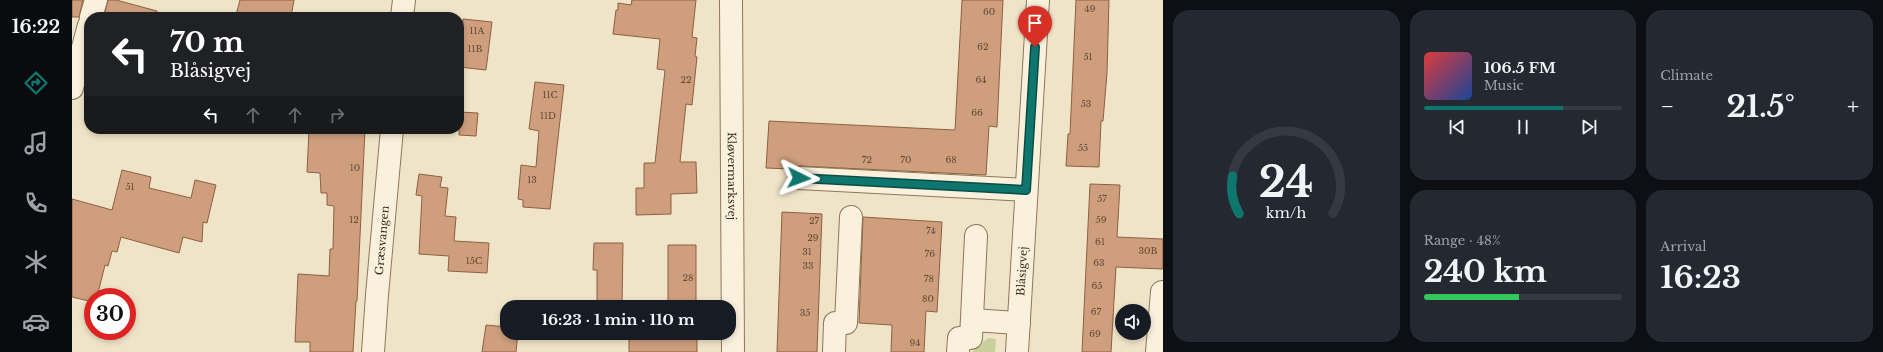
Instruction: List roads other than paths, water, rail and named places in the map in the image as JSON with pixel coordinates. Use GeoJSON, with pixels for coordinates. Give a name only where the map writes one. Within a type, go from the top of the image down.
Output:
{"type":"FeatureCollection","features":[{"type":"Feature","properties":{"kind":"street"},"geometry":{"type":"LineString","coordinates":[[92,12],[96,0]]}},
{"type":"Feature","properties":{"kind":"street"},"geometry":{"type":"LineString","coordinates":[[403,12],[404,0]]}},
{"type":"Feature","properties":{"kind":"street","name":"Kløvermarksvej"},"geometry":{"type":"LineString","coordinates":[[731,0],[733,352]]}},
{"type":"Feature","properties":{"kind":"street","name":"Blåsigvej"},"geometry":{"type":"LineString","coordinates":[[1017,352],[1038,0]]}},
{"type":"Feature","properties":{"kind":"street"},"geometry":{"type":"LineString","coordinates":[[73,80],[84,42]]}},
{"type":"Feature","properties":{"kind":"street","name":"Græsvangen"},"geometry":{"type":"LineString","coordinates":[[374,352],[377,295],[392,134]]}},
{"type":"Feature","properties":{"kind":"street"},"geometry":{"type":"LineString","coordinates":[[799,178],[1026,190]]}},
{"type":"Feature","properties":{"kind":"street"},"geometry":{"type":"LineString","coordinates":[[834,352],[835,323],[846,323],[851,218]]}},
{"type":"Feature","properties":{"kind":"street"},"geometry":{"type":"LineString","coordinates":[[958,352],[959,338],[971,338],[976,236]]}},
{"type":"Feature","properties":{"kind":"street"},"geometry":{"type":"LineString","coordinates":[[1157,352],[1162,292]]}},
{"type":"Feature","properties":{"kind":"street"},"geometry":{"type":"LineString","coordinates":[[972,320],[1018,323]]}}]}
